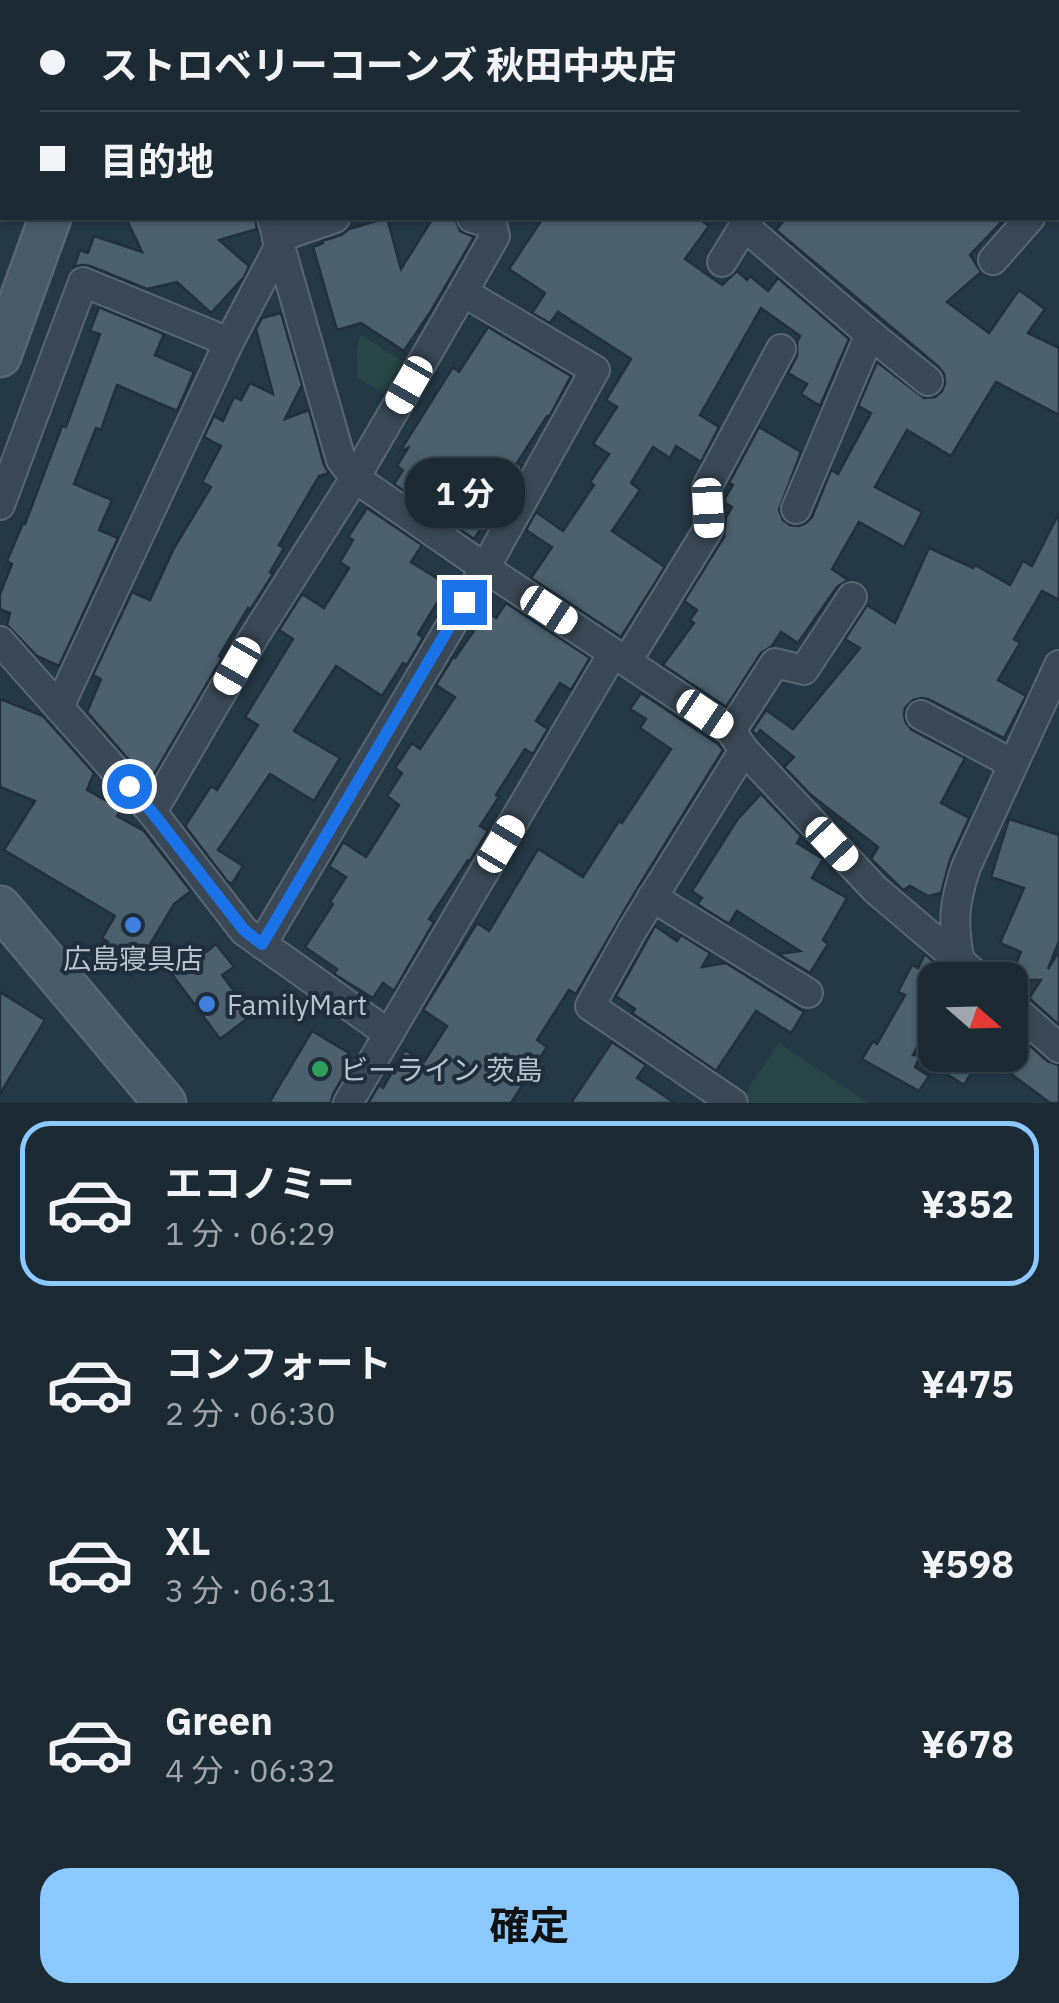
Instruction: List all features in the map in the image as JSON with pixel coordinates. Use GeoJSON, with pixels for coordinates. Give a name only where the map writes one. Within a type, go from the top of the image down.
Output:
{"type":"FeatureCollection","features":[{"type":"Feature","properties":{"kind":"street"},"geometry":{"type":"LineString","coordinates":[[0,356],[8,316],[49,220]]}},
{"type":"Feature","properties":{"kind":"street"},"geometry":{"type":"LineString","coordinates":[[276,234],[328,220]]}},
{"type":"Feature","properties":{"kind":"street"},"geometry":{"type":"LineString","coordinates":[[152,812],[254,636],[355,478],[495,236],[492,224],[479,220]]}},
{"type":"Feature","properties":{"kind":"street"},"geometry":{"type":"LineString","coordinates":[[993,260],[1028,220]]}},
{"type":"Feature","properties":{"kind":"street"},"geometry":{"type":"LineString","coordinates":[[722,262],[747,222],[928,381]]}},
{"type":"Feature","properties":{"kind":"street"},"geometry":{"type":"LineString","coordinates":[[59,707],[276,234]]}},
{"type":"Feature","properties":{"kind":"street"},"geometry":{"type":"LineString","coordinates":[[276,234],[341,460],[355,478],[738,740],[876,890],[960,961]]}},
{"type":"Feature","properties":{"kind":"street"},"geometry":{"type":"LineString","coordinates":[[0,506],[83,282],[229,342]]}},
{"type":"Feature","properties":{"kind":"street"},"geometry":{"type":"LineString","coordinates":[[262,944],[485,568],[596,370],[463,292]]}},
{"type":"Feature","properties":{"kind":"street"},"geometry":{"type":"LineString","coordinates":[[796,509],[870,334]]}},
{"type":"Feature","properties":{"kind":"street"},"geometry":{"type":"LineString","coordinates":[[348,1103],[620,657],[709,528],[706,486],[781,348]]}},
{"type":"Feature","properties":{"kind":"street"},"geometry":{"type":"LineString","coordinates":[[733,1103],[590,1006],[738,740],[775,662],[804,670],[852,597]]}},
{"type":"Feature","properties":{"kind":"street"},"geometry":{"type":"LineString","coordinates":[[0,641],[152,812],[244,930],[388,1034]]}},
{"type":"Feature","properties":{"kind":"street"},"geometry":{"type":"LineString","coordinates":[[960,961],[954,930],[956,897],[966,867],[1059,665]]}},
{"type":"Feature","properties":{"kind":"street"},"geometry":{"type":"LineString","coordinates":[[921,715],[1013,764]]}},
{"type":"Feature","properties":{"kind":"street"},"geometry":{"type":"LineString","coordinates":[[652,898],[808,992]]}},
{"type":"Feature","properties":{"kind":"street"},"geometry":{"type":"LineString","coordinates":[[0,907],[166,1103]]}},
{"type":"Feature","properties":{"kind":"street"},"geometry":{"type":"LineString","coordinates":[[1028,1021],[1059,1048]]}},
{"type":"Feature","properties":{"kind":"green space"},"geometry":{"type":"Polygon","coordinates":[[[361,335],[404,362],[386,395],[357,377],[361,335]]]}},
{"type":"Feature","properties":{"kind":"green space"},"geometry":{"type":"Polygon","coordinates":[[[779,1043],[868,1103],[750,1103],[744,1095],[779,1043]]]}},
{"type":"Feature","properties":{"kind":"building"},"geometry":{"type":"Polygon","coordinates":[[[127,220],[255,220],[257,229],[219,240],[249,266],[244,277],[211,313],[177,282],[147,289],[90,266],[74,267],[80,250],[88,253],[94,236],[142,252],[127,220]]]}},
{"type":"Feature","properties":{"kind":"building"},"geometry":{"type":"Polygon","coordinates":[[[388,220],[401,269],[432,220],[456,220],[460,231],[474,237],[404,351],[361,323],[337,330],[313,247],[349,229],[388,220]]]}},
{"type":"Feature","properties":{"kind":"building"},"geometry":{"type":"Polygon","coordinates":[[[542,220],[701,220],[709,226],[685,259],[722,285],[737,271],[768,291],[778,278],[849,339],[820,406],[801,394],[807,384],[788,373],[797,356],[800,336],[761,308],[700,415],[719,427],[701,462],[676,446],[670,458],[653,447],[631,483],[640,490],[612,531],[665,567],[621,637],[531,578],[552,547],[526,530],[536,512],[563,531],[594,485],[590,482],[609,454],[593,444],[617,407],[606,400],[631,359],[558,312],[550,323],[532,313],[545,293],[509,269],[542,220]]]}},
{"type":"Feature","properties":{"kind":"building"},"geometry":{"type":"Polygon","coordinates":[[[784,220],[1003,220],[970,255],[981,272],[947,302],[989,333],[1019,290],[1045,309],[1028,333],[1059,348],[1059,415],[996,382],[951,456],[907,430],[875,487],[922,512],[904,547],[859,522],[832,569],[848,580],[837,587],[798,643],[781,632],[772,646],[761,653],[726,707],[663,665],[694,623],[690,620],[697,610],[684,601],[724,537],[726,517],[732,507],[725,503],[733,485],[729,483],[759,427],[801,452],[779,510],[783,520],[799,526],[812,517],[831,470],[838,474],[871,413],[858,406],[877,362],[924,398],[935,397],[945,383],[939,367],[776,230],[784,220]]]}},
{"type":"Feature","properties":{"kind":"building"},"geometry":{"type":"Polygon","coordinates":[[[99,307],[164,334],[155,355],[194,372],[177,411],[117,385],[101,430],[96,428],[74,484],[112,500],[99,530],[118,538],[59,666],[37,656],[7,625],[10,613],[0,609],[0,594],[12,564],[7,561],[62,426],[66,427],[100,334],[90,331],[99,307]]]}},
{"type":"Feature","properties":{"kind":"building"},"geometry":{"type":"Polygon","coordinates":[[[281,313],[302,385],[285,419],[309,410],[329,473],[319,476],[279,545],[284,548],[270,572],[273,574],[219,656],[222,658],[154,774],[130,761],[87,712],[101,679],[93,675],[132,592],[150,600],[174,548],[211,487],[202,482],[221,446],[204,437],[214,416],[223,421],[234,397],[241,400],[250,383],[273,394],[256,329],[262,318],[281,313]]]}},
{"type":"Feature","properties":{"kind":"building"},"geometry":{"type":"Polygon","coordinates":[[[488,327],[571,376],[517,463],[522,466],[491,521],[487,519],[474,539],[394,484],[403,470],[397,466],[408,448],[400,451],[453,367],[459,372],[488,327]]]}},
{"type":"Feature","properties":{"kind":"building"},"geometry":{"type":"Polygon","coordinates":[[[367,508],[422,545],[411,562],[448,585],[418,634],[423,638],[407,665],[403,663],[382,696],[336,666],[294,731],[340,758],[314,801],[270,774],[218,850],[243,866],[232,884],[185,826],[211,786],[217,790],[258,725],[245,717],[293,639],[279,630],[302,594],[324,608],[349,568],[340,562],[353,540],[348,537],[367,508]]]}},
{"type":"Feature","properties":{"kind":"building"},"geometry":{"type":"Polygon","coordinates":[[[1059,513],[1059,600],[1042,591],[1014,639],[1020,643],[998,680],[1026,696],[1004,738],[928,699],[913,700],[905,708],[906,723],[912,730],[965,758],[941,803],[969,818],[950,860],[941,893],[928,896],[910,886],[903,890],[871,859],[878,847],[811,795],[784,767],[794,757],[760,730],[757,735],[752,731],[766,710],[793,729],[860,648],[845,639],[867,605],[895,623],[929,548],[973,568],[975,565],[1010,585],[1023,561],[1032,566],[1059,513]]]}},
{"type":"Feature","properties":{"kind":"building"},"geometry":{"type":"Polygon","coordinates":[[[506,603],[590,658],[571,690],[560,683],[536,721],[548,729],[533,754],[525,749],[496,795],[499,797],[480,826],[488,831],[429,919],[434,922],[394,991],[383,983],[373,998],[334,974],[337,969],[305,947],[346,877],[329,866],[343,842],[366,857],[399,805],[387,796],[402,773],[395,768],[412,743],[420,749],[455,697],[436,685],[487,612],[496,618],[506,603]]]}},
{"type":"Feature","properties":{"kind":"building"},"geometry":{"type":"Polygon","coordinates":[[[641,693],[723,750],[576,994],[569,990],[537,1040],[547,1047],[511,1103],[368,1103],[379,1085],[383,1088],[405,1050],[424,1062],[447,1026],[423,1010],[477,923],[489,931],[538,849],[583,877],[619,821],[622,823],[671,749],[640,728],[646,719],[630,709],[641,693]]]}},
{"type":"Feature","properties":{"kind":"building"},"geometry":{"type":"Polygon","coordinates":[[[0,699],[43,716],[94,773],[87,790],[121,809],[117,816],[144,831],[191,891],[174,904],[131,976],[100,957],[108,942],[102,938],[115,916],[4,850],[35,801],[0,787],[0,699]]]}},
{"type":"Feature","properties":{"kind":"building"},"geometry":{"type":"Polygon","coordinates":[[[761,794],[801,836],[797,843],[823,859],[812,878],[847,898],[823,940],[828,944],[810,973],[778,954],[800,951],[737,911],[729,924],[700,906],[702,898],[692,891],[737,820],[761,794]]]}},
{"type":"Feature","properties":{"kind":"building"},"geometry":{"type":"Polygon","coordinates":[[[1009,819],[1059,835],[1059,941],[1048,969],[1059,951],[1059,1025],[1029,998],[1041,980],[1028,980],[1028,962],[1017,962],[1021,952],[1000,943],[1024,888],[991,877],[1009,819]]]}},
{"type":"Feature","properties":{"kind":"building"},"geometry":{"type":"Polygon","coordinates":[[[655,926],[677,941],[681,935],[710,953],[702,967],[726,963],[804,1012],[791,1033],[756,1011],[716,1071],[632,1013],[635,1009],[616,996],[655,926]]]}},
{"type":"Feature","properties":{"kind":"building"},"geometry":{"type":"Polygon","coordinates":[[[216,944],[234,967],[222,975],[252,1015],[220,1039],[169,970],[202,946],[206,952],[216,944]]]}},
{"type":"Feature","properties":{"kind":"building"},"geometry":{"type":"Polygon","coordinates":[[[912,965],[918,968],[918,1045],[913,1055],[918,1055],[918,1072],[929,1076],[919,1091],[862,1059],[873,1041],[877,1044],[905,995],[898,992],[912,965]]]}},
{"type":"Feature","properties":{"kind":"building"},"geometry":{"type":"Polygon","coordinates":[[[0,992],[45,1020],[0,1094],[0,992]]]}},
{"type":"Feature","properties":{"kind":"building","name":"ビーライン 茨島"},"geometry":{"type":"Polygon","coordinates":[[[312,1031],[349,1053],[343,1064],[349,1067],[331,1103],[269,1103],[312,1031]]]}},
{"type":"Feature","properties":{"kind":"building"},"geometry":{"type":"Polygon","coordinates":[[[612,1042],[646,1065],[637,1078],[675,1103],[571,1103],[612,1042]]]}},
{"type":"Feature","properties":{"kind":"building"},"geometry":{"type":"Polygon","coordinates":[[[1028,1044],[1047,1061],[1059,1065],[1059,1103],[1050,1103],[1009,1072],[1028,1072],[1028,1044]]]}},
{"type":"Feature","properties":{"kind":"building"},"geometry":{"type":"Polygon","coordinates":[[[944,1072],[972,1072],[964,1085],[944,1072]]]}},
{"type":"Feature","properties":{"kind":"place","name":"広島寝具店"},"geometry":{"type":"Point","coordinates":[133,925]}},
{"type":"Feature","properties":{"kind":"place","name":"FamilyMart"},"geometry":{"type":"Point","coordinates":[207,1004]}},
{"type":"Feature","properties":{"kind":"place","name":"ビーライン 茨島"},"geometry":{"type":"Point","coordinates":[320,1069]}},
{"type":"Feature","properties":{"kind":"route"},"geometry":{"type":"LineString","coordinates":[[129,786],[244,930],[262,944],[464,602]]}}]}
